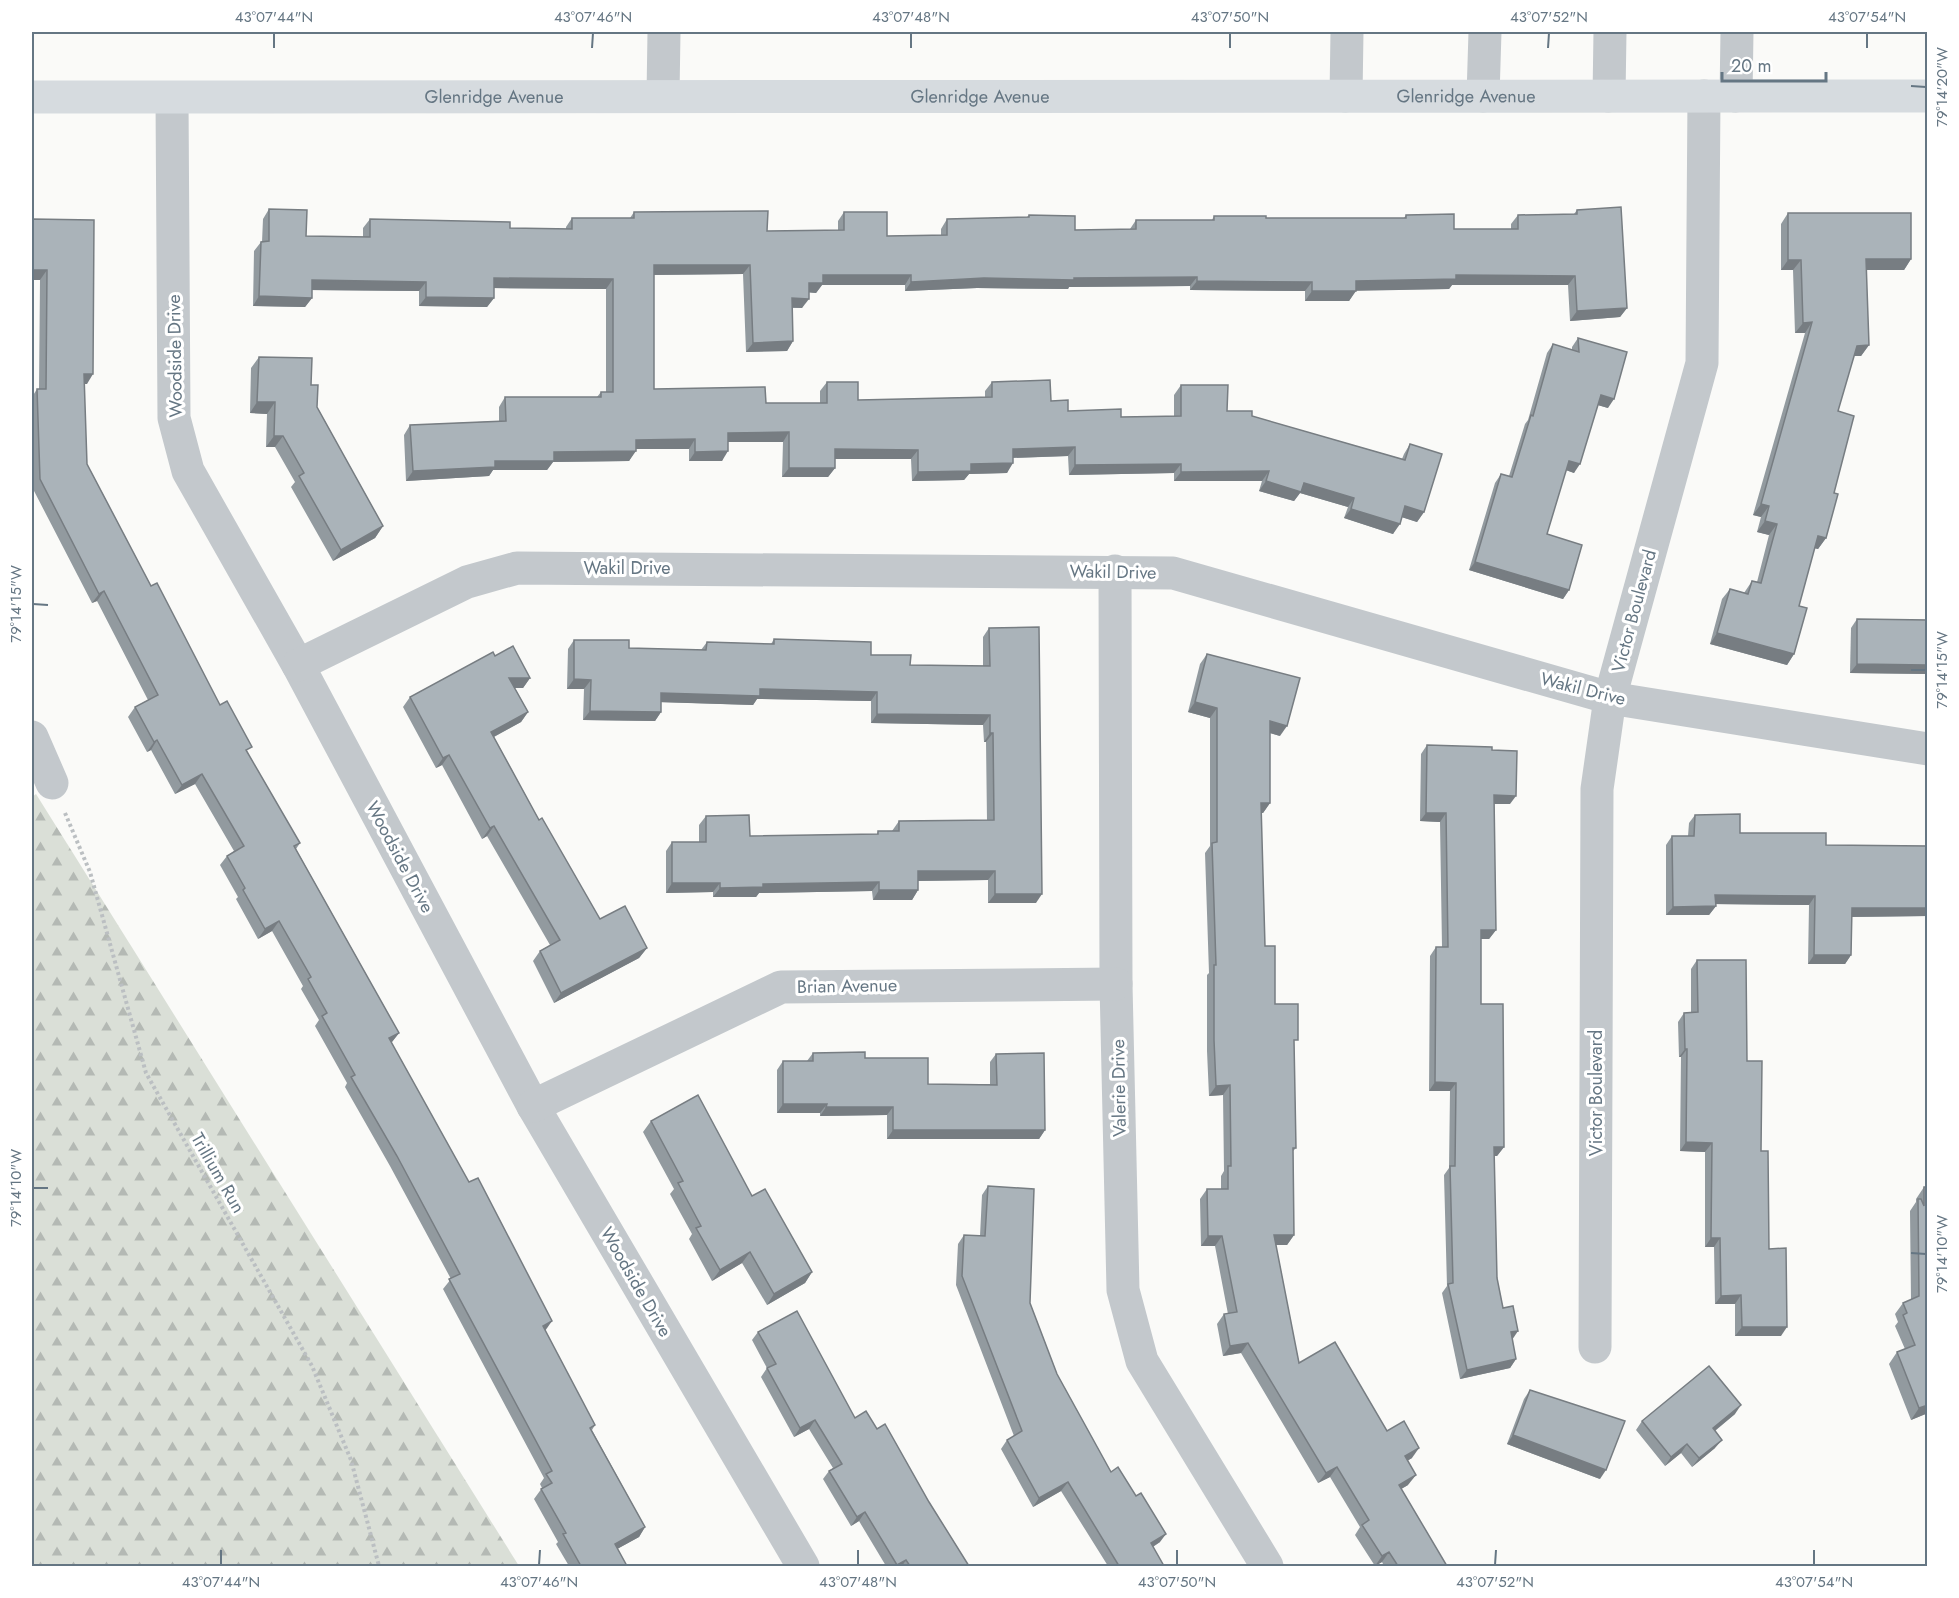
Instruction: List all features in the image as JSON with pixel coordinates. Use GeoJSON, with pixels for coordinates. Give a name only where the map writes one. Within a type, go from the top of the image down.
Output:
{"type":"FeatureCollection","features":[{"type":"Feature","properties":{"kind":"main road","name":"Glenridge Avenue"},"geometry":{"type":"LineString","coordinates":[[32,97],[1928,96]]}},
{"type":"Feature","properties":{"kind":"street"},"geometry":{"type":"LineString","coordinates":[[663,95],[664,32]]}},
{"type":"Feature","properties":{"kind":"street"},"geometry":{"type":"LineString","coordinates":[[1346,96],[1347,32]]}},
{"type":"Feature","properties":{"kind":"street"},"geometry":{"type":"LineString","coordinates":[[1483,96],[1485,32]]}},
{"type":"Feature","properties":{"kind":"street"},"geometry":{"type":"LineString","coordinates":[[1609,96],[1610,32]]}},
{"type":"Feature","properties":{"kind":"street"},"geometry":{"type":"LineString","coordinates":[[1736,96],[1737,32]]}},
{"type":"Feature","properties":{"kind":"street","name":"Victor Boulevard"},"geometry":{"type":"LineString","coordinates":[[1595,1347],[1597,789],[1610,698],[1702,363],[1704,96]]}},
{"type":"Feature","properties":{"kind":"street","name":"Woodside Drive"},"geometry":{"type":"LineString","coordinates":[[172,98],[174,418],[188,471],[297,665],[533,1106],[803,1566]]}},
{"type":"Feature","properties":{"kind":"street","name":"Wakil Drive"},"geometry":{"type":"LineString","coordinates":[[297,665],[467,582],[517,568],[1173,573],[1610,698],[1928,748]]}},
{"type":"Feature","properties":{"kind":"street","name":"Valerie Drive"},"geometry":{"type":"LineString","coordinates":[[1115,571],[1116,984],[1123,1290],[1142,1361],[1267,1566]]}},
{"type":"Feature","properties":{"kind":"street"},"geometry":{"type":"LineString","coordinates":[[32,737],[52,783]]}},
{"type":"Feature","properties":{"kind":"street","name":"Brian Avenue"},"geometry":{"type":"LineString","coordinates":[[533,1106],[781,987],[1116,984]]}},
{"type":"Feature","properties":{"kind":"path","name":"Trillium Run"},"geometry":{"type":"LineString","coordinates":[[52,783],[90,872],[146,1073],[312,1366],[351,1460],[379,1566]]}},
{"type":"Feature","properties":{"kind":"green space"},"geometry":{"type":"Polygon","coordinates":[[[36,794],[519,1566],[32,1566],[32,797],[36,794]]]}},
{"type":"Feature","properties":{"kind":"building"},"geometry":{"type":"Polygon","coordinates":[[[1621,207],[1627,308],[1577,311],[1575,276],[1456,275],[1456,279],[1356,281],[1356,291],[1312,291],[1312,282],[1197,281],[1197,277],[1074,278],[1074,280],[984,278],[911,282],[911,275],[823,275],[823,283],[809,283],[809,299],[792,298],[793,341],[753,343],[750,265],[654,265],[654,389],[765,387],[766,403],[827,403],[827,382],[858,382],[858,400],[992,397],[992,382],[1050,380],[1051,401],[1068,400],[1068,411],[1121,409],[1121,417],[1181,416],[1181,385],[1228,385],[1227,411],[1252,411],[1252,416],[1405,460],[1410,444],[1442,454],[1424,512],[1405,506],[1400,524],[1351,509],[1354,498],[1304,483],[1301,492],[1266,481],[1269,471],[1181,472],[1181,464],[1075,465],[1075,447],[1013,449],[1013,463],[971,464],[971,471],[918,472],[918,450],[835,449],[835,468],[789,468],[789,432],[728,433],[728,451],[695,452],[695,439],[636,440],[636,451],[554,452],[554,461],[495,461],[495,467],[413,471],[410,425],[506,421],[505,397],[601,397],[601,392],[613,392],[613,279],[494,278],[494,298],[426,297],[426,282],[312,280],[312,298],[259,296],[261,242],[269,241],[269,209],[307,210],[306,236],[370,237],[370,219],[510,222],[510,228],[572,229],[572,218],[634,218],[634,212],[768,211],[767,231],[844,230],[844,212],[887,212],[887,236],[947,235],[947,219],[1029,217],[1029,215],[1075,216],[1075,230],[1136,229],[1136,220],[1214,220],[1214,216],[1406,218],[1406,215],[1454,214],[1454,229],[1518,229],[1518,215],[1577,214],[1577,210],[1621,207]]]}},
{"type":"Feature","properties":{"kind":"building"},"geometry":{"type":"Polygon","coordinates":[[[1788,213],[1911,213],[1911,259],[1866,259],[1869,345],[1857,346],[1838,411],[1854,416],[1834,493],[1838,494],[1826,538],[1818,536],[1799,606],[1807,608],[1794,654],[1717,633],[1730,589],[1748,594],[1752,581],[1761,583],[1777,524],[1765,521],[1769,506],[1761,504],[1812,322],[1803,323],[1801,260],[1788,260],[1788,213]]]}},
{"type":"Feature","properties":{"kind":"building"},"geometry":{"type":"Polygon","coordinates":[[[32,219],[94,220],[93,374],[84,374],[87,464],[151,586],[157,583],[220,705],[227,701],[252,747],[246,750],[300,843],[294,846],[399,1033],[389,1038],[469,1182],[478,1178],[552,1321],[543,1326],[595,1425],[590,1428],[645,1527],[615,1544],[627,1566],[581,1566],[563,1534],[566,1533],[541,1489],[552,1483],[546,1474],[552,1471],[449,1279],[460,1274],[397,1156],[351,1077],[355,1075],[322,1016],[327,1013],[308,979],[311,977],[279,921],[265,929],[227,856],[244,846],[202,774],[182,785],[157,740],[154,742],[135,707],[158,695],[104,591],[99,594],[40,479],[37,389],[46,389],[47,270],[32,270],[32,219]]]}},
{"type":"Feature","properties":{"kind":"building"},"geometry":{"type":"Polygon","coordinates":[[[1578,338],[1627,352],[1614,399],[1601,395],[1580,464],[1569,461],[1547,534],[1582,545],[1569,590],[1475,562],[1501,474],[1512,477],[1531,415],[1533,416],[1553,344],[1579,352],[1578,338]]]}},
{"type":"Feature","properties":{"kind":"building"},"geometry":{"type":"Polygon","coordinates":[[[259,357],[312,358],[311,385],[318,385],[317,407],[383,526],[341,550],[299,476],[304,473],[283,436],[274,436],[275,402],[257,402],[259,357]]]}},
{"type":"Feature","properties":{"kind":"building"},"geometry":{"type":"Polygon","coordinates":[[[1857,619],[1928,620],[1928,665],[1857,664],[1857,619]]]}},
{"type":"Feature","properties":{"kind":"building"},"geometry":{"type":"Polygon","coordinates":[[[1039,627],[1042,894],[995,894],[995,871],[918,871],[918,890],[879,890],[879,882],[763,884],[763,887],[720,888],[720,883],[672,883],[672,842],[706,842],[706,816],[749,815],[750,836],[878,834],[878,831],[899,831],[899,821],[994,820],[993,733],[990,733],[990,715],[877,714],[877,692],[760,689],[760,696],[661,693],[661,712],[590,711],[591,680],[574,679],[574,640],[629,640],[629,648],[706,650],[707,642],[774,644],[774,639],[871,642],[871,655],[911,655],[910,665],[990,666],[989,628],[1039,627]]]}},
{"type":"Feature","properties":{"kind":"building"},"geometry":{"type":"Polygon","coordinates":[[[513,646],[530,678],[509,678],[528,712],[491,732],[539,820],[542,818],[600,919],[625,906],[647,948],[561,993],[540,951],[560,940],[494,826],[490,828],[449,755],[443,758],[410,697],[493,652],[495,656],[513,646]]]}},
{"type":"Feature","properties":{"kind":"building"},"geometry":{"type":"Polygon","coordinates":[[[1207,654],[1300,678],[1287,726],[1270,721],[1270,803],[1261,803],[1265,946],[1275,946],[1275,1004],[1298,1004],[1298,1040],[1294,1040],[1296,1148],[1293,1148],[1294,1235],[1274,1235],[1299,1363],[1335,1342],[1387,1431],[1404,1421],[1419,1448],[1405,1456],[1416,1475],[1399,1485],[1447,1566],[1398,1566],[1389,1552],[1382,1556],[1362,1525],[1369,1520],[1337,1467],[1326,1473],[1248,1343],[1230,1346],[1224,1314],[1237,1312],[1222,1236],[1208,1236],[1207,1189],[1228,1189],[1228,1166],[1231,1166],[1230,1085],[1216,1086],[1214,1040],[1214,965],[1216,965],[1212,843],[1217,842],[1217,708],[1195,702],[1207,654]]]}},
{"type":"Feature","properties":{"kind":"building"},"geometry":{"type":"Polygon","coordinates":[[[1427,745],[1492,747],[1492,750],[1517,751],[1516,796],[1494,795],[1496,930],[1481,930],[1481,1004],[1503,1004],[1504,1147],[1494,1147],[1497,1278],[1503,1308],[1513,1306],[1518,1331],[1511,1332],[1516,1359],[1467,1370],[1448,1284],[1453,1283],[1450,1166],[1455,1166],[1456,1083],[1435,1082],[1436,947],[1448,947],[1446,813],[1426,813],[1427,745]]]}},
{"type":"Feature","properties":{"kind":"building"},"geometry":{"type":"Polygon","coordinates":[[[1740,814],[1740,833],[1826,833],[1826,845],[1928,846],[1928,908],[1852,908],[1851,955],[1814,955],[1815,896],[1715,895],[1716,906],[1673,907],[1672,836],[1694,836],[1695,815],[1740,814]]]}},
{"type":"Feature","properties":{"kind":"building"},"geometry":{"type":"Polygon","coordinates":[[[1697,960],[1746,960],[1747,1061],[1762,1061],[1761,1151],[1768,1151],[1769,1249],[1786,1248],[1787,1327],[1742,1327],[1741,1295],[1721,1296],[1720,1238],[1711,1238],[1712,1143],[1686,1142],[1687,1049],[1685,1049],[1684,1013],[1698,1012],[1697,960]]]}},
{"type":"Feature","properties":{"kind":"building"},"geometry":{"type":"Polygon","coordinates":[[[865,1052],[865,1058],[928,1058],[928,1084],[997,1085],[996,1054],[1044,1053],[1045,1130],[893,1130],[893,1107],[826,1107],[827,1104],[783,1104],[783,1061],[813,1061],[813,1053],[865,1052]]]}},
{"type":"Feature","properties":{"kind":"building"},"geometry":{"type":"Polygon","coordinates":[[[698,1095],[752,1196],[765,1189],[812,1272],[774,1294],[750,1252],[720,1270],[696,1228],[701,1226],[678,1183],[683,1181],[651,1121],[698,1095]]]}},
{"type":"Feature","properties":{"kind":"building"},"geometry":{"type":"Polygon","coordinates":[[[988,1186],[1034,1189],[1030,1303],[1057,1374],[1111,1472],[1118,1467],[1136,1496],[1141,1493],[1166,1534],[1151,1543],[1164,1566],[1119,1566],[1068,1482],[1039,1498],[1007,1440],[1022,1431],[962,1276],[964,1235],[985,1236],[988,1186]]]}},
{"type":"Feature","properties":{"kind":"building"},"geometry":{"type":"Polygon","coordinates":[[[1924,1187],[1928,1187],[1928,1405],[1919,1408],[1897,1352],[1915,1345],[1903,1315],[1907,1313],[1903,1303],[1919,1296],[1918,1199],[1921,1199],[1924,1206],[1924,1187]]]}},
{"type":"Feature","properties":{"kind":"building"},"geometry":{"type":"Polygon","coordinates":[[[797,1311],[855,1418],[866,1411],[877,1429],[885,1424],[929,1502],[969,1566],[910,1566],[906,1560],[897,1565],[865,1512],[857,1517],[829,1471],[842,1464],[815,1420],[800,1428],[767,1368],[776,1364],[758,1332],[797,1311]]]}},
{"type":"Feature","properties":{"kind":"building"},"geometry":{"type":"Polygon","coordinates":[[[1709,1366],[1741,1405],[1713,1428],[1722,1440],[1699,1458],[1687,1444],[1671,1457],[1642,1421],[1709,1366]]]}},
{"type":"Feature","properties":{"kind":"building"},"geometry":{"type":"Polygon","coordinates":[[[1530,1390],[1625,1421],[1606,1470],[1513,1435],[1530,1390]]]}}]}
